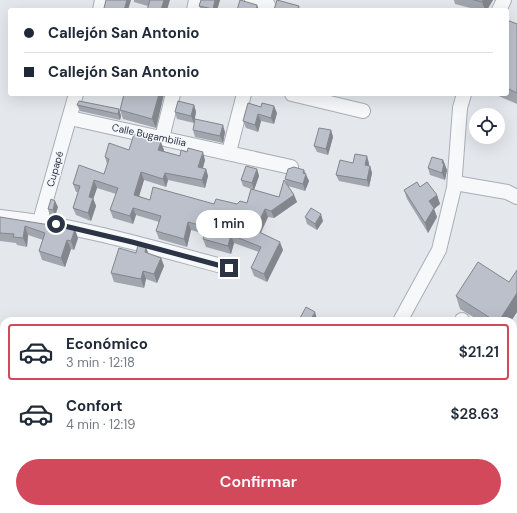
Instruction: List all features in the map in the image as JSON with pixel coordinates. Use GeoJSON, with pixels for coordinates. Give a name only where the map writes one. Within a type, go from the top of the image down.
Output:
{"type":"FeatureCollection","features":[{"type":"Feature","properties":{"kind":"street"},"geometry":{"type":"LineString","coordinates":[[252,0],[268,5]]}},
{"type":"Feature","properties":{"kind":"street","name":"Cupapé"},"geometry":{"type":"LineString","coordinates":[[40,221],[76,96]]}},
{"type":"Feature","properties":{"kind":"street"},"geometry":{"type":"LineString","coordinates":[[162,138],[172,96]]}},
{"type":"Feature","properties":{"kind":"street"},"geometry":{"type":"LineString","coordinates":[[229,152],[243,96]]}},
{"type":"Feature","properties":{"kind":"street"},"geometry":{"type":"LineString","coordinates":[[300,96],[363,111]]}},
{"type":"Feature","properties":{"kind":"street"},"geometry":{"type":"LineString","coordinates":[[402,317],[439,250],[454,183],[460,108],[463,96]]}},
{"type":"Feature","properties":{"kind":"street","name":"Calle Bugambilia"},"geometry":{"type":"LineString","coordinates":[[70,118],[229,152],[291,167]]}},
{"type":"Feature","properties":{"kind":"street"},"geometry":{"type":"LineString","coordinates":[[454,183],[507,192],[517,197]]}},
{"type":"Feature","properties":{"kind":"street"},"geometry":{"type":"LineString","coordinates":[[0,217],[40,221],[132,242],[229,268]]}},
{"type":"Feature","properties":{"kind":"building"},"geometry":{"type":"Polygon","coordinates":[[[106,0],[127,0],[125,8],[104,8],[106,0]]]}},
{"type":"Feature","properties":{"kind":"building"},"geometry":{"type":"Polygon","coordinates":[[[150,0],[164,0],[162,8],[148,8],[150,0]]]}},
{"type":"Feature","properties":{"kind":"building"},"geometry":{"type":"Polygon","coordinates":[[[201,0],[215,0],[213,8],[199,6],[201,0]]]}},
{"type":"Feature","properties":{"kind":"building"},"geometry":{"type":"Polygon","coordinates":[[[240,0],[257,5],[256,8],[238,8],[240,0]]]}},
{"type":"Feature","properties":{"kind":"building"},"geometry":{"type":"Polygon","coordinates":[[[277,0],[299,6],[298,8],[275,8],[277,0]]]}},
{"type":"Feature","properties":{"kind":"building"},"geometry":{"type":"Polygon","coordinates":[[[509,21],[517,24],[517,93],[509,89],[509,21]]]}},
{"type":"Feature","properties":{"kind":"building"},"geometry":{"type":"Polygon","coordinates":[[[124,96],[158,96],[152,119],[120,110],[124,96]]]}},
{"type":"Feature","properties":{"kind":"building"},"geometry":{"type":"Polygon","coordinates":[[[79,101],[119,109],[118,114],[77,105],[79,101]]]}},
{"type":"Feature","properties":{"kind":"building"},"geometry":{"type":"Polygon","coordinates":[[[178,101],[194,105],[191,116],[175,112],[178,101]]]}},
{"type":"Feature","properties":{"kind":"building"},"geometry":{"type":"Polygon","coordinates":[[[248,103],[261,107],[262,103],[274,106],[271,118],[258,114],[255,125],[243,121],[248,103]]]}},
{"type":"Feature","properties":{"kind":"building"},"geometry":{"type":"Polygon","coordinates":[[[195,119],[223,125],[220,136],[193,130],[195,119]]]}},
{"type":"Feature","properties":{"kind":"building"},"geometry":{"type":"Polygon","coordinates":[[[319,128],[331,130],[326,149],[314,146],[319,128]]]}},
{"type":"Feature","properties":{"kind":"building"},"geometry":{"type":"Polygon","coordinates":[[[134,134],[152,138],[151,139],[161,142],[158,150],[180,156],[181,150],[187,152],[188,148],[203,152],[198,167],[206,169],[202,180],[165,173],[163,179],[141,172],[134,195],[150,200],[153,187],[214,204],[216,199],[237,204],[240,201],[247,203],[251,189],[279,197],[284,180],[294,195],[271,211],[265,209],[255,230],[280,242],[264,274],[251,268],[261,247],[231,235],[228,246],[203,239],[207,227],[188,222],[184,239],[156,231],[161,216],[133,208],[130,216],[110,210],[118,188],[94,180],[89,197],[93,198],[88,213],[73,208],[80,186],[73,184],[79,165],[104,174],[109,159],[105,157],[109,143],[129,150],[134,134]]]}},
{"type":"Feature","properties":{"kind":"building"},"geometry":{"type":"Polygon","coordinates":[[[355,154],[367,156],[365,165],[370,166],[367,180],[336,175],[340,160],[353,163],[355,154]]]}},
{"type":"Feature","properties":{"kind":"building"},"geometry":{"type":"Polygon","coordinates":[[[432,157],[443,160],[442,163],[444,163],[442,173],[428,168],[432,157]]]}},
{"type":"Feature","properties":{"kind":"building"},"geometry":{"type":"Polygon","coordinates":[[[246,166],[257,169],[252,183],[241,180],[246,166]]]}},
{"type":"Feature","properties":{"kind":"building"},"geometry":{"type":"Polygon","coordinates":[[[294,167],[304,170],[303,173],[306,174],[303,184],[285,179],[288,169],[294,167]]]}},
{"type":"Feature","properties":{"kind":"building"},"geometry":{"type":"Polygon","coordinates":[[[417,182],[420,187],[427,182],[437,195],[429,201],[434,208],[425,223],[404,190],[417,182]]]}},
{"type":"Feature","properties":{"kind":"building"},"geometry":{"type":"Polygon","coordinates":[[[51,199],[55,201],[53,210],[48,209],[51,199]]]}},
{"type":"Feature","properties":{"kind":"building"},"geometry":{"type":"Polygon","coordinates":[[[311,208],[321,214],[315,224],[305,217],[311,208]]]}},
{"type":"Feature","properties":{"kind":"building"},"geometry":{"type":"Polygon","coordinates":[[[0,217],[75,229],[71,241],[67,240],[61,258],[39,251],[45,233],[25,226],[23,238],[13,237],[14,234],[0,233],[0,217]]]}},
{"type":"Feature","properties":{"kind":"building"},"geometry":{"type":"Polygon","coordinates":[[[138,245],[146,247],[145,252],[161,258],[154,274],[143,271],[141,279],[111,273],[119,248],[136,253],[138,245]]]}},
{"type":"Feature","properties":{"kind":"building"},"geometry":{"type":"Polygon","coordinates":[[[478,262],[509,282],[517,270],[517,293],[502,317],[489,317],[456,296],[478,262]]]}},
{"type":"Feature","properties":{"kind":"building"},"geometry":{"type":"Polygon","coordinates":[[[306,307],[315,312],[312,317],[301,317],[306,307]]]}},
{"type":"Feature","properties":{"kind":"route"},"geometry":{"type":"LineString","coordinates":[[56,224],[132,242],[229,268]]}}]}
